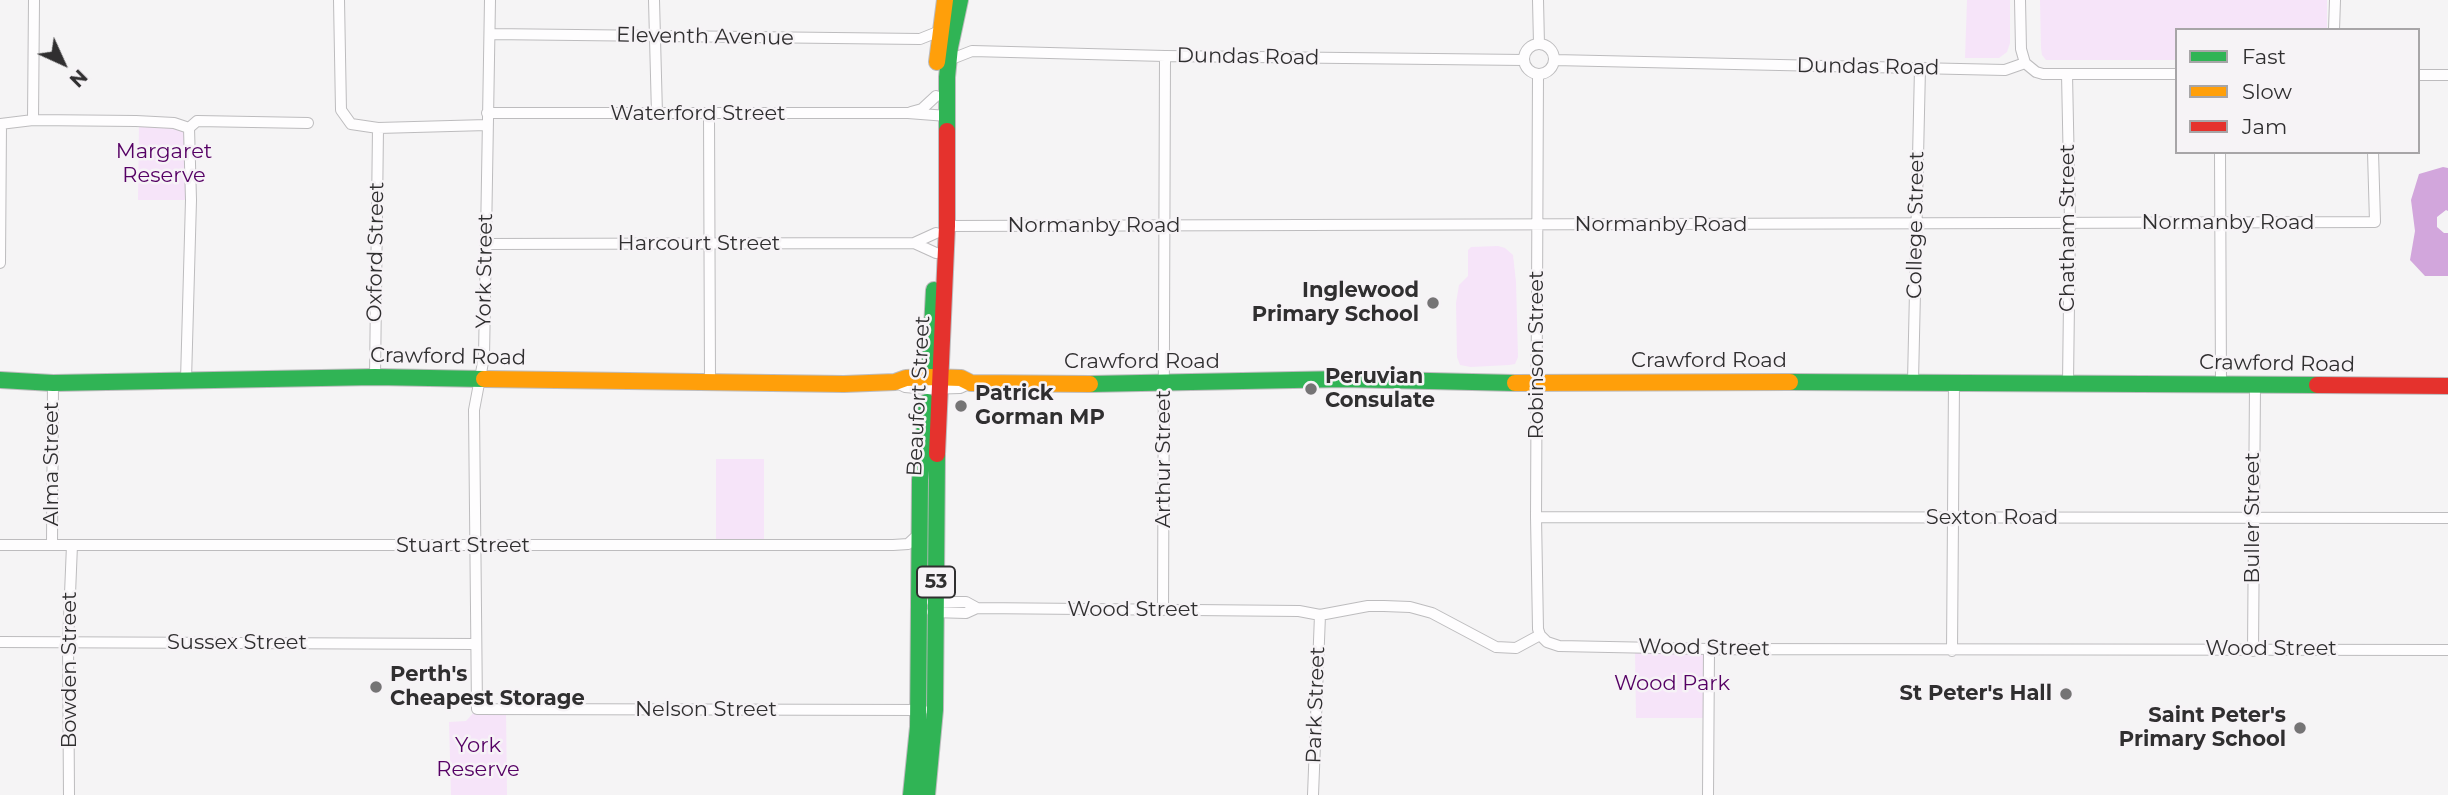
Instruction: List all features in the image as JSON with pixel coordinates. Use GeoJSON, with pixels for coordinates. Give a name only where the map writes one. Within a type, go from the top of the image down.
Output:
{"type":"FeatureCollection","features":[{"type":"Feature","properties":{"kind":"street"},"geometry":{"type":"LineString","coordinates":[[33,120],[34,0]]}},
{"type":"Feature","properties":{"kind":"street","name":"Waterford Street"},"geometry":{"type":"LineString","coordinates":[[340,0],[341,110],[351,124],[378,128],[487,119],[657,114],[908,113],[941,116]]}},
{"type":"Feature","properties":{"kind":"street","name":"York Street"},"geometry":{"type":"LineString","coordinates":[[477,709],[474,410],[484,357],[490,0]]}},
{"type":"Feature","properties":{"kind":"street"},"geometry":{"type":"LineString","coordinates":[[654,0],[657,114]]}},
{"type":"Feature","properties":{"kind":"street","name":"Beaufort Street"},"geometry":{"type":"LineString","coordinates":[[941,116],[936,96],[946,33],[945,0]]}},
{"type":"Feature","properties":{"kind":"street","name":"Beaufort Street"},"geometry":{"type":"LineString","coordinates":[[946,33],[960,0]]}},
{"type":"Feature","properties":{"kind":"street"},"geometry":{"type":"LineString","coordinates":[[1538,0],[1539,44]]}},
{"type":"Feature","properties":{"kind":"street"},"geometry":{"type":"LineString","coordinates":[[2020,0],[2021,49],[2025,62],[2036,72],[2175,74]]}},
{"type":"Feature","properties":{"kind":"street"},"geometry":{"type":"LineString","coordinates":[[2334,0],[2334,28]]}},
{"type":"Feature","properties":{"kind":"street"},"geometry":{"type":"LineString","coordinates":[[946,33],[972,51]]}},
{"type":"Feature","properties":{"kind":"street","name":"Eleventh Avenue"},"geometry":{"type":"LineString","coordinates":[[491,34],[920,39],[946,33]]}},
{"type":"Feature","properties":{"kind":"street"},"geometry":{"type":"LineString","coordinates":[[920,39],[943,56]]}},
{"type":"Feature","properties":{"kind":"street"},"geometry":{"type":"LineString","coordinates":[[1539,44],[1549,49],[1554,60],[1549,71],[1538,74],[1528,69],[1524,60],[1527,51],[1539,44]]}},
{"type":"Feature","properties":{"kind":"street","name":"Dundas Road"},"geometry":{"type":"LineString","coordinates":[[943,56],[972,51],[1524,60]]}},
{"type":"Feature","properties":{"kind":"street","name":"Beaufort Street"},"geometry":{"type":"LineString","coordinates":[[927,710],[919,607],[920,480],[935,383],[942,229],[943,56]]}},
{"type":"Feature","properties":{"kind":"street","name":"Arthur Street"},"geometry":{"type":"LineString","coordinates":[[1164,611],[1165,56]]}},
{"type":"Feature","properties":{"kind":"street","name":"Dundas Road"},"geometry":{"type":"LineString","coordinates":[[1554,60],[2005,70],[2025,62]]}},
{"type":"Feature","properties":{"kind":"street","name":"College Street"},"geometry":{"type":"LineString","coordinates":[[1913,382],[1920,68]]}},
{"type":"Feature","properties":{"kind":"street","name":"Robinson Street"},"geometry":{"type":"LineString","coordinates":[[1538,74],[1536,517],[1540,635]]}},
{"type":"Feature","properties":{"kind":"street","name":"Chatham Street"},"geometry":{"type":"LineString","coordinates":[[2067,74],[2070,222],[2068,383]]}},
{"type":"Feature","properties":{"kind":"street"},"geometry":{"type":"LineString","coordinates":[[2420,75],[2448,75]]}},
{"type":"Feature","properties":{"kind":"street"},"geometry":{"type":"LineString","coordinates":[[908,113],[922,109],[936,96]]}},
{"type":"Feature","properties":{"kind":"street"},"geometry":{"type":"LineString","coordinates":[[709,114],[710,382]]}},
{"type":"Feature","properties":{"kind":"street"},"geometry":{"type":"LineString","coordinates":[[0,263],[1,124],[33,120],[136,121],[174,123],[189,128]]}},
{"type":"Feature","properties":{"kind":"street"},"geometry":{"type":"LineString","coordinates":[[189,128],[197,121],[308,123]]}},
{"type":"Feature","properties":{"kind":"street"},"geometry":{"type":"LineString","coordinates":[[186,380],[191,200],[189,128]]}},
{"type":"Feature","properties":{"kind":"street","name":"Oxford Street"},"geometry":{"type":"LineString","coordinates":[[375,377],[378,128]]}},
{"type":"Feature","properties":{"kind":"street"},"geometry":{"type":"LineString","coordinates":[[2220,154],[2221,385]]}},
{"type":"Feature","properties":{"kind":"street","name":"Normanby Road"},"geometry":{"type":"LineString","coordinates":[[942,229],[2375,222],[2373,154]]}},
{"type":"Feature","properties":{"kind":"street","name":"Beaufort Street"},"geometry":{"type":"LineString","coordinates":[[914,794],[927,710],[936,607],[936,253],[942,229]]}},
{"type":"Feature","properties":{"kind":"street","name":"Harcourt Street"},"geometry":{"type":"LineString","coordinates":[[914,243],[942,229]]}},
{"type":"Feature","properties":{"kind":"street","name":"Harcourt Street"},"geometry":{"type":"LineString","coordinates":[[485,244],[914,243],[936,253]]}},
{"type":"Feature","properties":{"kind":"street","name":"Crawford Road"},"geometry":{"type":"LineString","coordinates":[[0,380],[53,383],[455,377],[710,382],[895,382],[906,378],[935,383],[961,378],[971,383],[1164,384],[1344,379],[1537,383],[1954,382],[2448,386]]}},
{"type":"Feature","properties":{"kind":"street"},"geometry":{"type":"LineString","coordinates":[[1952,651],[1954,382]]}},
{"type":"Feature","properties":{"kind":"street","name":"Alma Street"},"geometry":{"type":"LineString","coordinates":[[52,545],[53,383]]}},
{"type":"Feature","properties":{"kind":"street","name":"Buller Street"},"geometry":{"type":"LineString","coordinates":[[2253,651],[2255,385]]}},
{"type":"Feature","properties":{"kind":"street","name":"Sexton Road"},"geometry":{"type":"LineString","coordinates":[[1536,517],[2448,518]]}},
{"type":"Feature","properties":{"kind":"street","name":"Stuart Street"},"geometry":{"type":"LineString","coordinates":[[0,545],[908,544],[920,532]]}},
{"type":"Feature","properties":{"kind":"street","name":"Bowden Street"},"geometry":{"type":"LineString","coordinates":[[69,795],[68,643],[72,545]]}},
{"type":"Feature","properties":{"kind":"street","name":"Wood Street"},"geometry":{"type":"LineString","coordinates":[[919,607],[966,602],[977,608],[1300,611],[1320,615],[1368,606],[1410,607],[1432,613],[1496,647],[1516,648],[1540,635],[1547,642],[1559,646],[1709,649],[2448,650]]}},
{"type":"Feature","properties":{"kind":"street","name":"Park Street"},"geometry":{"type":"LineString","coordinates":[[1313,795],[1320,615]]}},
{"type":"Feature","properties":{"kind":"street","name":"Sussex Street"},"geometry":{"type":"LineString","coordinates":[[0,642],[475,644]]}},
{"type":"Feature","properties":{"kind":"street"},"geometry":{"type":"LineString","coordinates":[[1708,795],[1709,649]]}},
{"type":"Feature","properties":{"kind":"street","name":"Nelson Street"},"geometry":{"type":"LineString","coordinates":[[477,709],[927,710]]}},
{"type":"Feature","properties":{"kind":"green space"},"geometry":{"type":"Polygon","coordinates":[[[1967,0],[2010,0],[2010,43],[2007,52],[1999,58],[1965,58],[1967,0]]]}},
{"type":"Feature","properties":{"kind":"green space"},"geometry":{"type":"Polygon","coordinates":[[[2040,0],[2327,0],[2327,28],[2175,28],[2175,60],[2046,60],[2041,48],[2040,0]]]}},
{"type":"Feature","properties":{"kind":"green space","name":"Margaret Reserve"},"geometry":{"type":"Polygon","coordinates":[[[139,123],[189,128],[191,200],[138,200],[139,123]]]}},
{"type":"Feature","properties":{"kind":"green space"},"geometry":{"type":"Polygon","coordinates":[[[1498,246],[1513,255],[1518,357],[1515,364],[1509,365],[1460,365],[1457,357],[1456,303],[1459,285],[1468,276],[1468,250],[1471,247],[1498,246]]]}},
{"type":"Feature","properties":{"kind":"green space"},"geometry":{"type":"Polygon","coordinates":[[[716,459],[764,459],[764,545],[716,545],[716,459]]]}},
{"type":"Feature","properties":{"kind":"green space","name":"Wood Park"},"geometry":{"type":"Polygon","coordinates":[[[1709,649],[1708,718],[1636,718],[1635,651],[1709,649]]]}},
{"type":"Feature","properties":{"kind":"green space","name":"York Reserve"},"geometry":{"type":"Polygon","coordinates":[[[477,709],[506,709],[507,795],[451,795],[449,722],[466,721],[477,709]]]}},
{"type":"Feature","properties":{"kind":"shaded area"},"geometry":{"type":"Polygon","coordinates":[[[2448,168],[2448,211],[2437,217],[2437,227],[2448,233],[2448,276],[2425,276],[2410,260],[2415,231],[2411,200],[2419,174],[2448,168]]]}},
{"type":"Feature","properties":{"kind":"traffic: fast"},"geometry":{"type":"LineString","coordinates":[[947,131],[947,77],[960,0]]}},
{"type":"Feature","properties":{"kind":"traffic: fast"},"geometry":{"type":"LineString","coordinates":[[930,367],[934,290]]}},
{"type":"Feature","properties":{"kind":"traffic: fast"},"geometry":{"type":"LineString","coordinates":[[0,380],[53,383],[375,377],[484,379]]}},
{"type":"Feature","properties":{"kind":"traffic: fast"},"geometry":{"type":"LineString","coordinates":[[1090,384],[1344,379],[1515,383]]}},
{"type":"Feature","properties":{"kind":"traffic: fast"},"geometry":{"type":"LineString","coordinates":[[1790,382],[2317,385]]}},
{"type":"Feature","properties":{"kind":"traffic: fast"},"geometry":{"type":"LineString","coordinates":[[911,795],[918,727],[920,480],[927,402]]}},
{"type":"Feature","properties":{"kind":"traffic: fast"},"geometry":{"type":"LineString","coordinates":[[927,795],[935,710],[937,454]]}},
{"type":"Feature","properties":{"kind":"traffic: slow"},"geometry":{"type":"LineString","coordinates":[[937,62],[945,0]]}},
{"type":"Feature","properties":{"kind":"traffic: slow"},"geometry":{"type":"LineString","coordinates":[[484,379],[844,384],[895,382],[906,378],[929,377],[961,378],[971,383],[1090,384]]}},
{"type":"Feature","properties":{"kind":"traffic: slow"},"geometry":{"type":"LineString","coordinates":[[1515,383],[1790,382]]}},
{"type":"Feature","properties":{"kind":"traffic: jam"},"geometry":{"type":"LineString","coordinates":[[937,454],[947,226],[947,131]]}},
{"type":"Feature","properties":{"kind":"traffic: jam"},"geometry":{"type":"LineString","coordinates":[[2317,385],[2448,386]]}},
{"type":"Feature","properties":{"kind":"place","name":"Inglewood Primary School"},"geometry":{"type":"Point","coordinates":[1433,303]}},
{"type":"Feature","properties":{"kind":"place","name":"Peruvian Consulate"},"geometry":{"type":"Point","coordinates":[1311,389]}},
{"type":"Feature","properties":{"kind":"place","name":"Patrick Gorman MP"},"geometry":{"type":"Point","coordinates":[961,406]}},
{"type":"Feature","properties":{"kind":"place","name":"Perth's Cheapest Storage"},"geometry":{"type":"Point","coordinates":[376,687]}},
{"type":"Feature","properties":{"kind":"place","name":"St Peter's Hall"},"geometry":{"type":"Point","coordinates":[2066,694]}},
{"type":"Feature","properties":{"kind":"place","name":"Saint Peter's Primary School"},"geometry":{"type":"Point","coordinates":[2300,728]}}]}
